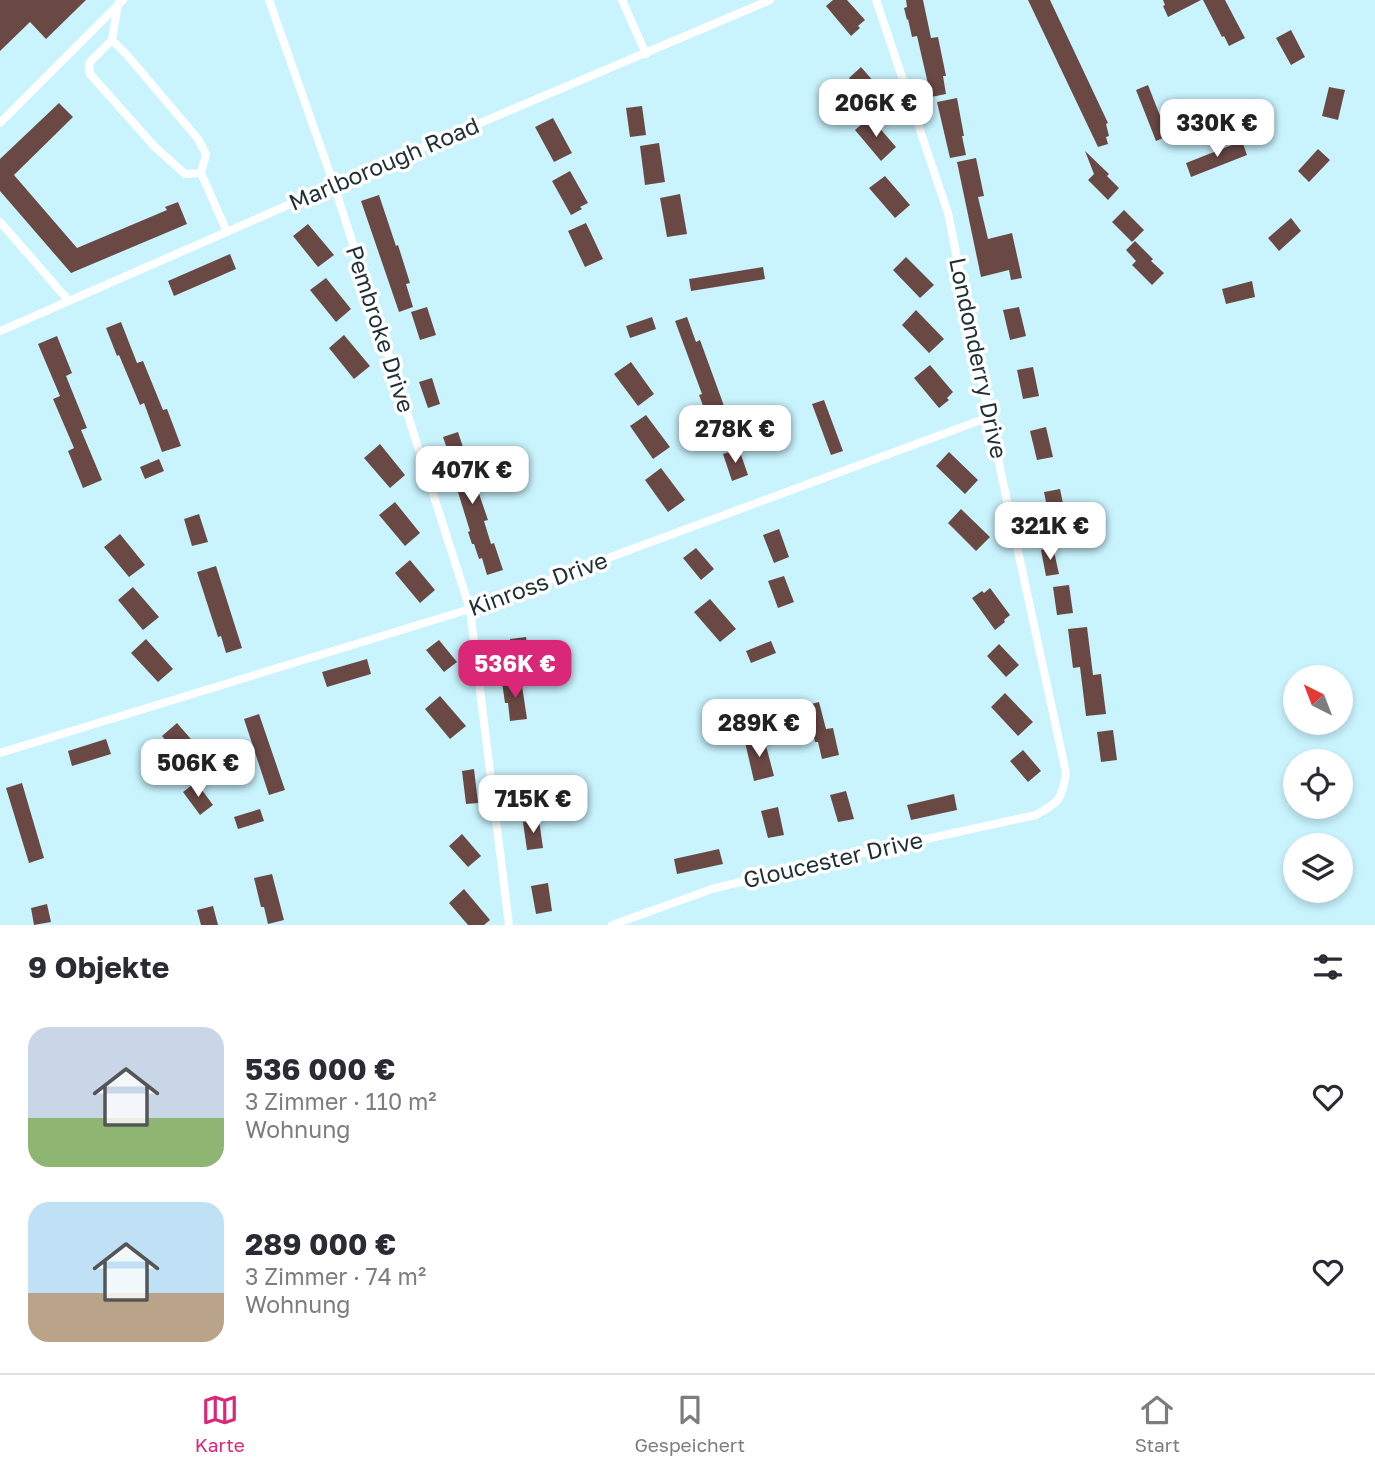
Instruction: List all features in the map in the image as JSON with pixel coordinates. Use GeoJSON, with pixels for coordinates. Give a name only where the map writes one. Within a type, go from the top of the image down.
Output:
{"type":"FeatureCollection","features":[{"type":"Feature","properties":{"kind":"lane","name":"Pembroke Drive"},"geometry":{"type":"LineString","coordinates":[[269,0],[334,185],[470,609],[509,925]]}},
{"type":"Feature","properties":{"kind":"lane"},"geometry":{"type":"LineString","coordinates":[[622,0],[646,54]]}},
{"type":"Feature","properties":{"kind":"lane","name":"Marlborough Road"},"geometry":{"type":"LineString","coordinates":[[0,331],[334,185],[770,0]]}},
{"type":"Feature","properties":{"kind":"lane","name":"Londonderry Drive"},"geometry":{"type":"LineString","coordinates":[[876,0],[948,213],[1066,773],[1063,791],[1056,803]]}},
{"type":"Feature","properties":{"kind":"lane"},"geometry":{"type":"LineString","coordinates":[[120,2],[112,40],[89,63],[90,74],[154,146],[185,174],[201,173]]}},
{"type":"Feature","properties":{"kind":"lane"},"geometry":{"type":"LineString","coordinates":[[0,122],[120,2]]}},
{"type":"Feature","properties":{"kind":"lane"},"geometry":{"type":"LineString","coordinates":[[112,40],[198,139],[206,155],[201,173],[227,232]]}},
{"type":"Feature","properties":{"kind":"lane"},"geometry":{"type":"LineString","coordinates":[[0,222],[69,301]]}},
{"type":"Feature","properties":{"kind":"lane","name":"Kinross Drive"},"geometry":{"type":"LineString","coordinates":[[0,753],[470,609],[989,417]]}},
{"type":"Feature","properties":{"kind":"lane","name":"Gloucester Drive"},"geometry":{"type":"LineString","coordinates":[[612,925],[712,888],[1036,815],[1056,803]]}},
{"type":"Feature","properties":{"kind":"building"},"geometry":{"type":"Polygon","coordinates":[[[0,0],[86,0],[46,39],[30,22],[0,51],[0,0]]]}},
{"type":"Feature","properties":{"kind":"building"},"geometry":{"type":"Polygon","coordinates":[[[833,0],[847,0],[865,20],[851,36],[826,6],[833,0]]]}},
{"type":"Feature","properties":{"kind":"building"},"geometry":{"type":"Polygon","coordinates":[[[906,0],[923,0],[931,38],[938,37],[946,76],[943,76],[946,94],[931,97],[917,36],[912,37],[907,20],[904,8],[907,7],[906,0]]]}},
{"type":"Feature","properties":{"kind":"building"},"geometry":{"type":"Polygon","coordinates":[[[1028,0],[1050,0],[1108,123],[1108,144],[1098,147],[1028,0]]]}},
{"type":"Feature","properties":{"kind":"building"},"geometry":{"type":"Polygon","coordinates":[[[1163,0],[1201,0],[1168,17],[1163,0]]]}},
{"type":"Feature","properties":{"kind":"building"},"geometry":{"type":"Polygon","coordinates":[[[1203,0],[1225,0],[1245,38],[1229,46],[1203,0]]]}},
{"type":"Feature","properties":{"kind":"building"},"geometry":{"type":"Polygon","coordinates":[[[1291,30],[1305,57],[1291,65],[1276,38],[1291,30]]]}},
{"type":"Feature","properties":{"kind":"building"},"geometry":{"type":"Polygon","coordinates":[[[861,67],[881,90],[869,101],[849,78],[861,67]]]}},
{"type":"Feature","properties":{"kind":"building"},"geometry":{"type":"Polygon","coordinates":[[[1148,85],[1168,136],[1156,141],[1136,90],[1148,85]]]}},
{"type":"Feature","properties":{"kind":"building"},"geometry":{"type":"Polygon","coordinates":[[[1329,87],[1345,90],[1338,120],[1322,116],[1329,87]]]}},
{"type":"Feature","properties":{"kind":"building"},"geometry":{"type":"Polygon","coordinates":[[[957,98],[966,155],[950,158],[937,102],[957,98]]]}},
{"type":"Feature","properties":{"kind":"building"},"geometry":{"type":"Polygon","coordinates":[[[59,103],[73,117],[14,175],[77,248],[167,210],[165,207],[178,202],[187,224],[71,273],[0,191],[0,159],[59,103]]]}},
{"type":"Feature","properties":{"kind":"building"},"geometry":{"type":"Polygon","coordinates":[[[642,106],[646,135],[630,137],[626,108],[642,106]]]}},
{"type":"Feature","properties":{"kind":"building"},"geometry":{"type":"Polygon","coordinates":[[[870,117],[896,147],[881,161],[855,130],[870,117]]]}},
{"type":"Feature","properties":{"kind":"building"},"geometry":{"type":"Polygon","coordinates":[[[553,118],[572,153],[554,162],[535,127],[553,118]]]}},
{"type":"Feature","properties":{"kind":"building"},"geometry":{"type":"Polygon","coordinates":[[[1242,141],[1247,155],[1191,177],[1186,163],[1242,141]]]}},
{"type":"Feature","properties":{"kind":"building"},"geometry":{"type":"Polygon","coordinates":[[[659,143],[665,182],[645,185],[640,146],[659,143]]]}},
{"type":"Feature","properties":{"kind":"building"},"geometry":{"type":"Polygon","coordinates":[[[1318,149],[1330,160],[1309,182],[1298,171],[1318,149]]]}},
{"type":"Feature","properties":{"kind":"building"},"geometry":{"type":"Polygon","coordinates":[[[1085,151],[1109,174],[1107,176],[1119,188],[1108,200],[1088,180],[1094,174],[1085,151]]]}},
{"type":"Feature","properties":{"kind":"building"},"geometry":{"type":"Polygon","coordinates":[[[976,158],[984,196],[978,197],[988,239],[1012,233],[1022,278],[1011,280],[1009,270],[981,277],[957,162],[976,158]]]}},
{"type":"Feature","properties":{"kind":"building"},"geometry":{"type":"Polygon","coordinates":[[[570,171],[588,203],[571,215],[552,181],[570,171]]]}},
{"type":"Feature","properties":{"kind":"building"},"geometry":{"type":"Polygon","coordinates":[[[885,176],[910,205],[895,218],[869,188],[885,176]]]}},
{"type":"Feature","properties":{"kind":"building"},"geometry":{"type":"Polygon","coordinates":[[[680,194],[687,234],[667,237],[660,198],[680,194]]]}},
{"type":"Feature","properties":{"kind":"building"},"geometry":{"type":"Polygon","coordinates":[[[379,195],[410,283],[406,284],[413,307],[399,312],[361,201],[379,195]]]}},
{"type":"Feature","properties":{"kind":"building"},"geometry":{"type":"Polygon","coordinates":[[[1124,210],[1144,230],[1132,242],[1112,222],[1124,210]]]}},
{"type":"Feature","properties":{"kind":"building"},"geometry":{"type":"Polygon","coordinates":[[[1291,218],[1301,231],[1279,251],[1268,238],[1291,218]]]}},
{"type":"Feature","properties":{"kind":"building"},"geometry":{"type":"Polygon","coordinates":[[[586,223],[603,259],[585,267],[568,231],[586,223]]]}},
{"type":"Feature","properties":{"kind":"building"},"geometry":{"type":"Polygon","coordinates":[[[308,224],[334,255],[318,267],[293,236],[308,224]]]}},
{"type":"Feature","properties":{"kind":"building"},"geometry":{"type":"Polygon","coordinates":[[[1135,241],[1164,273],[1152,285],[1132,265],[1136,261],[1126,250],[1135,241]]]}},
{"type":"Feature","properties":{"kind":"building"},"geometry":{"type":"Polygon","coordinates":[[[230,254],[236,269],[174,296],[168,281],[230,254]]]}},
{"type":"Feature","properties":{"kind":"building"},"geometry":{"type":"Polygon","coordinates":[[[906,257],[934,285],[920,298],[893,270],[906,257]]]}},
{"type":"Feature","properties":{"kind":"building"},"geometry":{"type":"Polygon","coordinates":[[[763,267],[765,279],[691,291],[689,279],[763,267]]]}},
{"type":"Feature","properties":{"kind":"building"},"geometry":{"type":"Polygon","coordinates":[[[326,278],[351,309],[336,322],[310,290],[326,278]]]}},
{"type":"Feature","properties":{"kind":"building"},"geometry":{"type":"Polygon","coordinates":[[[1252,281],[1255,297],[1226,304],[1222,289],[1252,281]]]}},
{"type":"Feature","properties":{"kind":"building"},"geometry":{"type":"Polygon","coordinates":[[[427,307],[436,335],[420,340],[411,312],[427,307]]]}},
{"type":"Feature","properties":{"kind":"building"},"geometry":{"type":"Polygon","coordinates":[[[1019,307],[1026,336],[1010,340],[1003,310],[1019,307]]]}},
{"type":"Feature","properties":{"kind":"building"},"geometry":{"type":"Polygon","coordinates":[[[916,310],[944,339],[929,353],[902,325],[916,310]]]}},
{"type":"Feature","properties":{"kind":"building"},"geometry":{"type":"Polygon","coordinates":[[[652,317],[656,329],[630,338],[626,326],[652,317]]]}},
{"type":"Feature","properties":{"kind":"building"},"geometry":{"type":"Polygon","coordinates":[[[687,317],[696,342],[700,340],[731,425],[713,432],[675,321],[687,317]]]}},
{"type":"Feature","properties":{"kind":"building"},"geometry":{"type":"Polygon","coordinates":[[[121,322],[137,363],[143,361],[163,410],[167,409],[181,446],[162,452],[144,403],[140,405],[106,328],[121,322]]]}},
{"type":"Feature","properties":{"kind":"building"},"geometry":{"type":"Polygon","coordinates":[[[344,335],[370,366],[354,379],[329,348],[344,335]]]}},
{"type":"Feature","properties":{"kind":"building"},"geometry":{"type":"Polygon","coordinates":[[[57,336],[72,373],[66,376],[87,428],[81,430],[102,480],[83,488],[68,451],[74,448],[53,399],[60,396],[38,344],[57,336]]]}},
{"type":"Feature","properties":{"kind":"building"},"geometry":{"type":"Polygon","coordinates":[[[631,362],[654,394],[638,406],[614,374],[631,362]]]}},
{"type":"Feature","properties":{"kind":"building"},"geometry":{"type":"Polygon","coordinates":[[[930,365],[953,392],[947,398],[949,400],[939,408],[914,378],[930,365]]]}},
{"type":"Feature","properties":{"kind":"building"},"geometry":{"type":"Polygon","coordinates":[[[1033,367],[1039,396],[1023,399],[1017,370],[1033,367]]]}},
{"type":"Feature","properties":{"kind":"building"},"geometry":{"type":"Polygon","coordinates":[[[432,378],[440,404],[428,408],[419,382],[432,378]]]}},
{"type":"Feature","properties":{"kind":"building"},"geometry":{"type":"Polygon","coordinates":[[[824,400],[843,451],[831,455],[812,404],[824,400]]]}},
{"type":"Feature","properties":{"kind":"building"},"geometry":{"type":"Polygon","coordinates":[[[646,415],[670,447],[653,459],[630,426],[646,415]]]}},
{"type":"Feature","properties":{"kind":"building"},"geometry":{"type":"Polygon","coordinates":[[[1046,427],[1053,457],[1037,460],[1030,431],[1046,427]]]}},
{"type":"Feature","properties":{"kind":"building"},"geometry":{"type":"Polygon","coordinates":[[[458,432],[472,483],[475,482],[488,520],[484,521],[491,544],[494,543],[503,570],[487,575],[482,558],[479,559],[468,532],[470,531],[453,476],[456,475],[443,437],[458,432]]]}},
{"type":"Feature","properties":{"kind":"building"},"geometry":{"type":"Polygon","coordinates":[[[380,444],[405,475],[390,488],[364,458],[380,444]]]}},
{"type":"Feature","properties":{"kind":"building"},"geometry":{"type":"Polygon","coordinates":[[[739,449],[748,475],[732,481],[723,454],[739,449]]]}},
{"type":"Feature","properties":{"kind":"building"},"geometry":{"type":"Polygon","coordinates":[[[949,452],[978,480],[965,494],[936,466],[949,452]]]}},
{"type":"Feature","properties":{"kind":"building"},"geometry":{"type":"Polygon","coordinates":[[[159,459],[164,471],[145,479],[140,467],[159,459]]]}},
{"type":"Feature","properties":{"kind":"building"},"geometry":{"type":"Polygon","coordinates":[[[661,468],[685,500],[668,512],[645,480],[661,468]]]}},
{"type":"Feature","properties":{"kind":"building"},"geometry":{"type":"Polygon","coordinates":[[[1060,489],[1066,518],[1050,522],[1044,492],[1060,489]]]}},
{"type":"Feature","properties":{"kind":"building"},"geometry":{"type":"Polygon","coordinates":[[[395,502],[420,533],[405,546],[379,515],[395,502]]]}},
{"type":"Feature","properties":{"kind":"building"},"geometry":{"type":"Polygon","coordinates":[[[961,509],[990,537],[976,551],[948,523],[961,509]]]}},
{"type":"Feature","properties":{"kind":"building"},"geometry":{"type":"Polygon","coordinates":[[[199,514],[208,542],[192,546],[184,519],[199,514]]]}},
{"type":"Feature","properties":{"kind":"building"},"geometry":{"type":"Polygon","coordinates":[[[779,529],[789,557],[774,563],[763,535],[779,529]]]}},
{"type":"Feature","properties":{"kind":"building"},"geometry":{"type":"Polygon","coordinates":[[[120,534],[145,565],[129,577],[104,547],[120,534]]]}},
{"type":"Feature","properties":{"kind":"building"},"geometry":{"type":"Polygon","coordinates":[[[1053,547],[1059,574],[1046,576],[1041,550],[1053,547]]]}},
{"type":"Feature","properties":{"kind":"building"},"geometry":{"type":"Polygon","coordinates":[[[696,548],[714,569],[701,580],[683,558],[696,548]]]}},
{"type":"Feature","properties":{"kind":"building"},"geometry":{"type":"Polygon","coordinates":[[[410,560],[435,590],[420,603],[395,573],[410,560]]]}},
{"type":"Feature","properties":{"kind":"building"},"geometry":{"type":"Polygon","coordinates":[[[216,566],[242,648],[226,653],[221,636],[218,637],[197,572],[216,566]]]}},
{"type":"Feature","properties":{"kind":"building"},"geometry":{"type":"Polygon","coordinates":[[[784,576],[794,602],[778,608],[768,581],[784,576]]]}},
{"type":"Feature","properties":{"kind":"building"},"geometry":{"type":"Polygon","coordinates":[[[1069,585],[1073,613],[1057,615],[1053,587],[1069,585]]]}},
{"type":"Feature","properties":{"kind":"building"},"geometry":{"type":"Polygon","coordinates":[[[133,587],[159,617],[143,630],[118,600],[133,587]]]}},
{"type":"Feature","properties":{"kind":"building"},"geometry":{"type":"Polygon","coordinates":[[[990,588],[1010,615],[995,630],[972,598],[990,588]]]}},
{"type":"Feature","properties":{"kind":"building"},"geometry":{"type":"Polygon","coordinates":[[[710,599],[736,629],[720,642],[694,612],[710,599]]]}},
{"type":"Feature","properties":{"kind":"building"},"geometry":{"type":"Polygon","coordinates":[[[1087,627],[1093,675],[1101,674],[1106,714],[1086,716],[1080,667],[1073,668],[1068,629],[1087,627]]]}},
{"type":"Feature","properties":{"kind":"building"},"geometry":{"type":"Polygon","coordinates":[[[526,637],[531,668],[514,670],[510,639],[526,637]]]}},
{"type":"Feature","properties":{"kind":"building"},"geometry":{"type":"Polygon","coordinates":[[[146,639],[173,669],[158,682],[131,653],[146,639]]]}},
{"type":"Feature","properties":{"kind":"building"},"geometry":{"type":"Polygon","coordinates":[[[439,640],[457,662],[444,672],[426,650],[439,640]]]}},
{"type":"Feature","properties":{"kind":"building"},"geometry":{"type":"Polygon","coordinates":[[[771,641],[776,653],[751,663],[746,651],[771,641]]]}},
{"type":"Feature","properties":{"kind":"building"},"geometry":{"type":"Polygon","coordinates":[[[999,644],[1019,665],[1006,677],[987,656],[999,644]]]}},
{"type":"Feature","properties":{"kind":"building"},"geometry":{"type":"Polygon","coordinates":[[[367,659],[371,674],[327,687],[322,672],[367,659]]]}},
{"type":"Feature","properties":{"kind":"building"},"geometry":{"type":"Polygon","coordinates":[[[521,679],[527,719],[510,721],[502,682],[521,679]]]}},
{"type":"Feature","properties":{"kind":"building"},"geometry":{"type":"Polygon","coordinates":[[[1005,693],[1033,722],[1018,736],[991,707],[1005,693]]]}},
{"type":"Feature","properties":{"kind":"building"},"geometry":{"type":"Polygon","coordinates":[[[440,696],[466,726],[450,739],[425,709],[440,696]]]}},
{"type":"Feature","properties":{"kind":"building"},"geometry":{"type":"Polygon","coordinates":[[[819,702],[826,729],[833,728],[839,755],[822,759],[818,742],[815,742],[807,705],[819,702]]]}},
{"type":"Feature","properties":{"kind":"building"},"geometry":{"type":"Polygon","coordinates":[[[259,714],[285,790],[269,795],[244,719],[259,714]]]}},
{"type":"Feature","properties":{"kind":"building"},"geometry":{"type":"Polygon","coordinates":[[[177,723],[203,753],[187,766],[162,736],[177,723]]]}},
{"type":"Feature","properties":{"kind":"building"},"geometry":{"type":"Polygon","coordinates":[[[1113,730],[1117,760],[1101,762],[1097,732],[1113,730]]]}},
{"type":"Feature","properties":{"kind":"building"},"geometry":{"type":"Polygon","coordinates":[[[764,738],[774,776],[754,781],[745,742],[764,738]]]}},
{"type":"Feature","properties":{"kind":"building"},"geometry":{"type":"Polygon","coordinates":[[[106,739],[111,754],[72,766],[68,751],[106,739]]]}},
{"type":"Feature","properties":{"kind":"building"},"geometry":{"type":"Polygon","coordinates":[[[1023,750],[1041,771],[1028,782],[1010,761],[1023,750]]]}},
{"type":"Feature","properties":{"kind":"building"},"geometry":{"type":"Polygon","coordinates":[[[474,769],[478,803],[466,804],[462,771],[474,769]]]}},
{"type":"Feature","properties":{"kind":"building"},"geometry":{"type":"Polygon","coordinates":[[[196,782],[213,805],[200,815],[183,792],[196,782]]]}},
{"type":"Feature","properties":{"kind":"building"},"geometry":{"type":"Polygon","coordinates":[[[22,783],[44,858],[29,863],[6,788],[22,783]]]}},
{"type":"Feature","properties":{"kind":"building"},"geometry":{"type":"Polygon","coordinates":[[[846,791],[854,819],[838,822],[830,795],[846,791]]]}},
{"type":"Feature","properties":{"kind":"building"},"geometry":{"type":"Polygon","coordinates":[[[954,794],[957,810],[911,820],[907,805],[954,794]]]}},
{"type":"Feature","properties":{"kind":"building"},"geometry":{"type":"Polygon","coordinates":[[[778,807],[784,835],[768,838],[761,811],[778,807]]]}},
{"type":"Feature","properties":{"kind":"building"},"geometry":{"type":"Polygon","coordinates":[[[260,809],[264,821],[238,829],[234,817],[260,809]]]}},
{"type":"Feature","properties":{"kind":"building"},"geometry":{"type":"Polygon","coordinates":[[[539,820],[543,848],[527,850],[523,822],[539,820]]]}},
{"type":"Feature","properties":{"kind":"building"},"geometry":{"type":"Polygon","coordinates":[[[462,834],[481,856],[468,867],[449,846],[462,834]]]}},
{"type":"Feature","properties":{"kind":"building"},"geometry":{"type":"Polygon","coordinates":[[[719,849],[723,864],[677,874],[674,859],[719,849]]]}},
{"type":"Feature","properties":{"kind":"building"},"geometry":{"type":"Polygon","coordinates":[[[272,874],[284,920],[268,924],[254,878],[272,874]]]}},
{"type":"Feature","properties":{"kind":"building"},"geometry":{"type":"Polygon","coordinates":[[[548,883],[552,911],[536,914],[531,886],[548,883]]]}},
{"type":"Feature","properties":{"kind":"building"},"geometry":{"type":"Polygon","coordinates":[[[464,889],[490,920],[484,925],[468,925],[449,903],[464,889]]]}},
{"type":"Feature","properties":{"kind":"building"},"geometry":{"type":"Polygon","coordinates":[[[47,904],[51,922],[34,925],[31,908],[47,904]]]}},
{"type":"Feature","properties":{"kind":"building"},"geometry":{"type":"Polygon","coordinates":[[[213,906],[218,925],[201,925],[197,910],[213,906]]]}}]}
